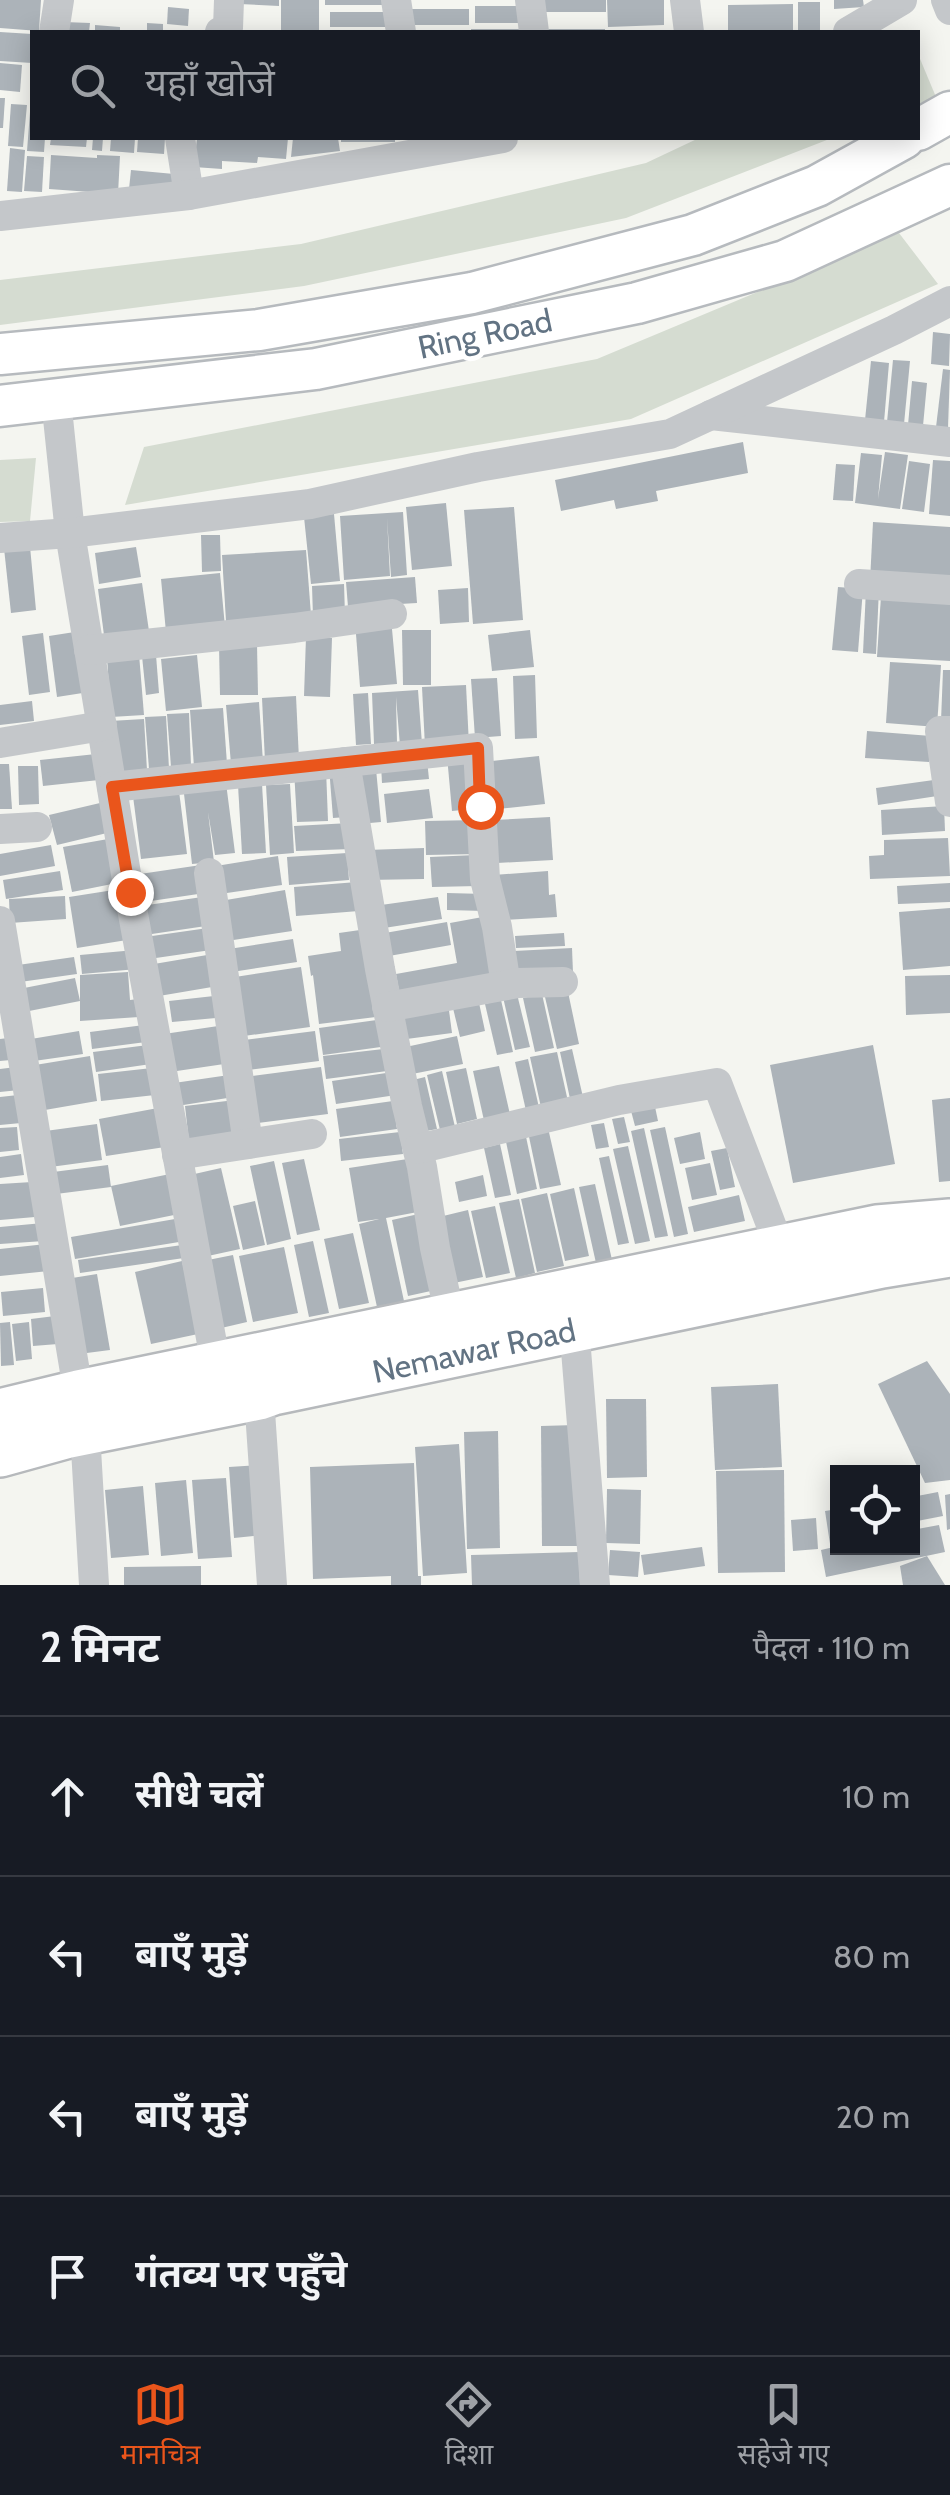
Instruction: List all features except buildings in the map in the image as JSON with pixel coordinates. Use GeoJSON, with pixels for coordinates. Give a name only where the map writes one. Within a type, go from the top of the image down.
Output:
{"type":"FeatureCollection","features":[{"type":"Feature","properties":{"kind":"highway","name":"Nemawar Road"},"geometry":{"type":"LineString","coordinates":[[0,1454],[81,1413],[216,1365],[450,1316],[560,1313],[879,1246],[950,1222]]}},
{"type":"Feature","properties":{"kind":"highway","name":"Nemawar Road"},"geometry":{"type":"LineString","coordinates":[[0,1412],[81,1413],[259,1397],[780,1248],[879,1246],[950,1254]]}},
{"type":"Feature","properties":{"kind":"main road"},"geometry":{"type":"LineString","coordinates":[[920,129],[950,112]]}},
{"type":"Feature","properties":{"kind":"main road","name":"Ring Road"},"geometry":{"type":"LineString","coordinates":[[0,354],[259,330],[472,293],[693,235],[817,186],[900,140]]}},
{"type":"Feature","properties":{"kind":"main road","name":"Ring Road"},"geometry":{"type":"LineString","coordinates":[[0,406],[316,369],[636,303],[785,261],[948,192]]}},
{"type":"Feature","properties":{"kind":"street"},"geometry":{"type":"LineString","coordinates":[[54,30],[58,0]]}},
{"type":"Feature","properties":{"kind":"street"},"geometry":{"type":"LineString","coordinates":[[224,30],[228,28],[230,0]]}},
{"type":"Feature","properties":{"kind":"street"},"geometry":{"type":"LineString","coordinates":[[396,0],[401,30]]}},
{"type":"Feature","properties":{"kind":"street"},"geometry":{"type":"LineString","coordinates":[[530,0],[534,30]]}},
{"type":"Feature","properties":{"kind":"street"},"geometry":{"type":"LineString","coordinates":[[685,0],[688,30]]}},
{"type":"Feature","properties":{"kind":"street"},"geometry":{"type":"LineString","coordinates":[[851,30],[902,0]]}},
{"type":"Feature","properties":{"kind":"street"},"geometry":{"type":"LineString","coordinates":[[946,0],[950,10]]}},
{"type":"Feature","properties":{"kind":"street"},"geometry":{"type":"LineString","coordinates":[[180,140],[188,196]]}},
{"type":"Feature","properties":{"kind":"street"},"geometry":{"type":"LineString","coordinates":[[0,216],[188,196],[413,145],[478,140]]}},
{"type":"Feature","properties":{"kind":"street"},"geometry":{"type":"LineString","coordinates":[[0,538],[310,504],[478,467],[670,434],[950,301]]}},
{"type":"Feature","properties":{"kind":"street"},"geometry":{"type":"LineString","coordinates":[[56,399],[70,533],[89,650],[216,1365]]}},
{"type":"Feature","properties":{"kind":"street"},"geometry":{"type":"LineString","coordinates":[[711,415],[950,442]]}},
{"type":"Feature","properties":{"kind":"street"},"geometry":{"type":"LineString","coordinates":[[859,584],[950,590]]}},
{"type":"Feature","properties":{"kind":"street"},"geometry":{"type":"LineString","coordinates":[[89,650],[392,614]]}},
{"type":"Feature","properties":{"kind":"street"},"geometry":{"type":"LineString","coordinates":[[0,743],[102,726]]}},
{"type":"Feature","properties":{"kind":"street"},"geometry":{"type":"LineString","coordinates":[[950,731],[940,731],[950,802]]}},
{"type":"Feature","properties":{"kind":"street"},"geometry":{"type":"LineString","coordinates":[[112,787],[478,748],[485,879],[506,985]]}},
{"type":"Feature","properties":{"kind":"street"},"geometry":{"type":"LineString","coordinates":[[346,762],[387,1007],[450,1316]]}},
{"type":"Feature","properties":{"kind":"street"},"geometry":{"type":"LineString","coordinates":[[0,829],[37,826]]}},
{"type":"Feature","properties":{"kind":"street"},"geometry":{"type":"LineString","coordinates":[[209,872],[248,1144]]}},
{"type":"Feature","properties":{"kind":"street"},"geometry":{"type":"LineString","coordinates":[[0,921],[81,1413],[94,1585]]}},
{"type":"Feature","properties":{"kind":"street"},"geometry":{"type":"LineString","coordinates":[[387,1007],[506,985],[564,982]]}},
{"type":"Feature","properties":{"kind":"street"},"geometry":{"type":"LineString","coordinates":[[418,1149],[619,1100],[717,1084],[780,1248]]}},
{"type":"Feature","properties":{"kind":"street"},"geometry":{"type":"LineString","coordinates":[[177,1156],[312,1134]]}},
{"type":"Feature","properties":{"kind":"street"},"geometry":{"type":"LineString","coordinates":[[560,1313],[576,1350],[595,1585]]}},
{"type":"Feature","properties":{"kind":"street"},"geometry":{"type":"LineString","coordinates":[[259,1397],[272,1585]]}},
{"type":"Feature","properties":{"kind":"shaded area"},"geometry":{"type":"Polygon","coordinates":[[[920,59],[936,97],[920,103],[920,59]]]}},
{"type":"Feature","properties":{"kind":"shaded area"},"geometry":{"type":"Polygon","coordinates":[[[695,140],[827,140],[626,218],[304,286],[0,325],[0,280],[301,244],[646,163],[695,140]]]}},
{"type":"Feature","properties":{"kind":"shaded area"},"geometry":{"type":"Polygon","coordinates":[[[899,233],[938,284],[631,419],[125,505],[144,447],[597,359],[899,233]]]}},
{"type":"Feature","properties":{"kind":"shaded area"},"geometry":{"type":"Polygon","coordinates":[[[36,458],[30,521],[0,522],[0,460],[36,458]]]}},
{"type":"Feature","properties":{"kind":"route"},"geometry":{"type":"LineString","coordinates":[[130,892],[112,787],[478,748],[480,806]]}}]}
